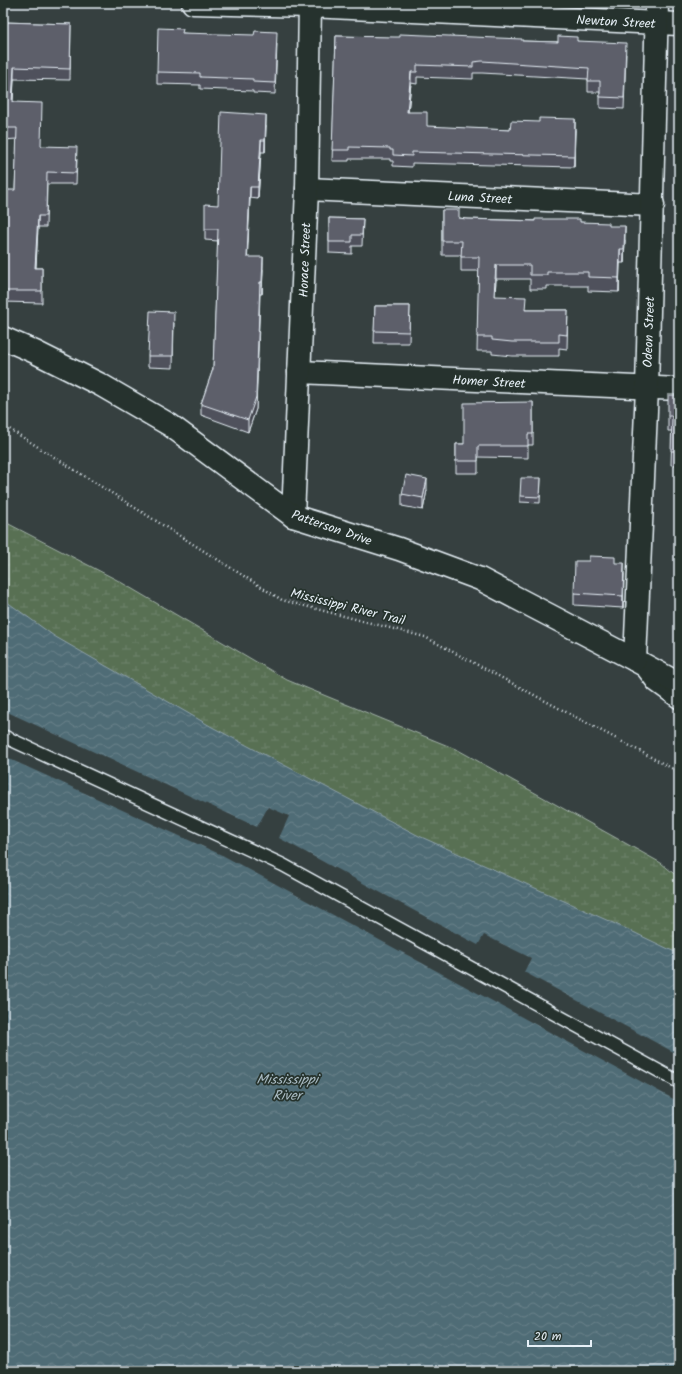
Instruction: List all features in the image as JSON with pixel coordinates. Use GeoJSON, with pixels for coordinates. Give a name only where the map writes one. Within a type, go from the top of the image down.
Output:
{"type":"FeatureCollection","features":[{"type":"Feature","properties":{"kind":"street","name":"Newton Street"},"geometry":{"type":"LineString","coordinates":[[193,3],[656,13],[679,24]]}},
{"type":"Feature","properties":{"kind":"street","name":"Horace Street"},"geometry":{"type":"LineString","coordinates":[[293,516],[307,189],[310,5]]}},
{"type":"Feature","properties":{"kind":"street","name":"Odeon Street"},"geometry":{"type":"LineString","coordinates":[[635,660],[647,388],[656,13]]}},
{"type":"Feature","properties":{"kind":"street","name":"Luna Street"},"geometry":{"type":"LineString","coordinates":[[307,189],[652,205]]}},
{"type":"Feature","properties":{"kind":"street","name":"Patterson Drive"},"geometry":{"type":"LineString","coordinates":[[3,338],[35,352],[101,385],[170,425],[293,516],[399,549],[480,580],[679,684]]}},
{"type":"Feature","properties":{"kind":"street","name":"Homer Street"},"geometry":{"type":"LineString","coordinates":[[300,372],[679,389]]}},
{"type":"Feature","properties":{"kind":"lane"},"geometry":{"type":"LineString","coordinates":[[635,660],[654,685],[679,703]]}},
{"type":"Feature","properties":{"kind":"lane"},"geometry":{"type":"LineString","coordinates":[[3,736],[283,865],[679,1082]]}},
{"type":"Feature","properties":{"kind":"path","name":"Mississippi River Trail"},"geometry":{"type":"LineString","coordinates":[[3,425],[282,600],[426,636],[679,772]]}},
{"type":"Feature","properties":{"kind":"green space"},"geometry":{"type":"Polygon","coordinates":[[[3,521],[117,580],[287,680],[458,750],[661,863],[679,878],[679,991],[3,615],[3,521]]]}},
{"type":"Feature","properties":{"kind":"water","name":"Mississippi River"},"geometry":{"type":"Polygon","coordinates":[[[3,599],[54,636],[212,727],[419,836],[679,954],[679,1371],[3,1371],[3,599]]]}},
{"type":"Feature","properties":{"kind":"pier"},"geometry":{"type":"Polygon","coordinates":[[[3,710],[257,827],[268,807],[289,816],[279,838],[478,945],[484,935],[531,958],[524,972],[679,1055],[679,1102],[224,856],[3,756],[3,710]]]}},
{"type":"Feature","properties":{"kind":"building"},"geometry":{"type":"Polygon","coordinates":[[[3,22],[71,24],[70,69],[14,67],[12,102],[42,103],[41,146],[77,147],[76,173],[47,172],[46,216],[38,216],[35,268],[42,268],[42,291],[3,291],[3,190],[15,190],[17,128],[3,128],[3,22]]]}},
{"type":"Feature","properties":{"kind":"building"},"geometry":{"type":"Polygon","coordinates":[[[158,28],[183,29],[182,33],[254,35],[255,31],[277,32],[275,83],[253,82],[253,79],[200,77],[200,73],[157,72],[158,28]]]}},
{"type":"Feature","properties":{"kind":"building"},"geometry":{"type":"Polygon","coordinates":[[[400,34],[558,42],[558,36],[577,37],[577,41],[626,43],[624,98],[600,97],[600,81],[588,81],[589,68],[482,61],[473,62],[473,67],[417,65],[417,72],[411,72],[407,112],[427,112],[427,126],[510,130],[511,121],[539,122],[539,118],[575,119],[574,156],[412,152],[412,156],[393,155],[393,150],[390,150],[390,148],[349,147],[349,150],[332,150],[336,36],[400,37],[400,34]]]}},
{"type":"Feature","properties":{"kind":"building"},"geometry":{"type":"Polygon","coordinates":[[[221,112],[266,115],[265,140],[261,140],[258,187],[250,187],[247,257],[263,257],[262,282],[260,282],[256,397],[248,420],[201,404],[213,369],[218,229],[205,229],[205,204],[218,205],[221,112]]]}},
{"type":"Feature","properties":{"kind":"building"},"geometry":{"type":"Polygon","coordinates":[[[442,210],[459,210],[459,218],[466,219],[535,221],[535,219],[580,219],[580,222],[609,223],[609,226],[625,226],[624,249],[620,249],[619,278],[588,277],[588,272],[547,272],[547,275],[530,275],[530,265],[496,265],[494,296],[526,297],[525,310],[568,310],[567,335],[559,334],[559,342],[512,342],[492,340],[492,337],[477,337],[479,257],[461,257],[462,241],[442,241],[442,210]]]}},
{"type":"Feature","properties":{"kind":"building"},"geometry":{"type":"Polygon","coordinates":[[[329,218],[363,219],[362,235],[352,235],[352,242],[329,242],[329,218]]]}},
{"type":"Feature","properties":{"kind":"building"},"geometry":{"type":"Polygon","coordinates":[[[679,246],[679,352],[677,352],[679,246]]]}},
{"type":"Feature","properties":{"kind":"building"},"geometry":{"type":"Polygon","coordinates":[[[375,306],[410,306],[409,332],[374,331],[375,306]]]}},
{"type":"Feature","properties":{"kind":"building"},"geometry":{"type":"Polygon","coordinates":[[[150,311],[174,312],[173,356],[148,356],[150,311]]]}},
{"type":"Feature","properties":{"kind":"building"},"geometry":{"type":"Polygon","coordinates":[[[668,395],[679,395],[679,451],[671,451],[672,416],[668,416],[668,395]]]}},
{"type":"Feature","properties":{"kind":"building"},"geometry":{"type":"Polygon","coordinates":[[[533,402],[533,434],[528,434],[528,446],[478,446],[478,461],[456,461],[456,444],[464,444],[464,403],[533,402]]]}},
{"type":"Feature","properties":{"kind":"building"},"geometry":{"type":"Polygon","coordinates":[[[406,475],[427,479],[423,498],[402,494],[406,475]]]}},
{"type":"Feature","properties":{"kind":"building"},"geometry":{"type":"Polygon","coordinates":[[[521,478],[541,478],[540,497],[520,496],[521,478]]]}},
{"type":"Feature","properties":{"kind":"building"},"geometry":{"type":"Polygon","coordinates":[[[678,549],[679,577],[677,577],[678,549]]]}},
{"type":"Feature","properties":{"kind":"building"},"geometry":{"type":"Polygon","coordinates":[[[589,556],[615,557],[615,563],[624,563],[623,596],[574,593],[575,561],[589,561],[589,556]]]}}]}
